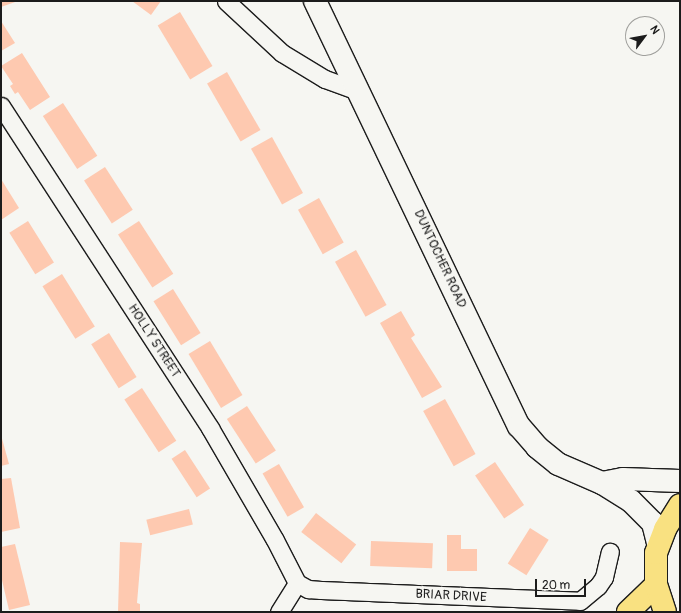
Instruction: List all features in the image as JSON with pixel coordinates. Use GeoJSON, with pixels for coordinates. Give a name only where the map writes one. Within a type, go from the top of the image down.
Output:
{"type":"FeatureCollection","features":[{"type":"Feature","properties":{"kind":"main road","name":"DUNTOCHER ROAD"},"geometry":{"type":"LineString","coordinates":[[315,1],[361,92],[519,426],[537,447],[558,464],[602,483],[631,500],[646,515],[656,531],[658,543]]}},
{"type":"Feature","properties":{"kind":"main road"},"geometry":{"type":"LineString","coordinates":[[602,483],[622,479],[680,481]]}},
{"type":"Feature","properties":{"kind":"main road"},"geometry":{"type":"LineString","coordinates":[[665,612],[656,585],[655,563],[658,543],[680,505]]}},
{"type":"Feature","properties":{"kind":"main road"},"geometry":{"type":"LineString","coordinates":[[628,612],[656,585]]}},
{"type":"Feature","properties":{"kind":"street"},"geometry":{"type":"LineString","coordinates":[[226,1],[282,54],[325,79],[361,92]]}},
{"type":"Feature","properties":{"kind":"street","name":"HOLLY STREET"},"geometry":{"type":"LineString","coordinates":[[1,106],[210,428],[275,540],[297,582]]}},
{"type":"Feature","properties":{"kind":"street","name":"BRIAR DRIVE"},"geometry":{"type":"LineString","coordinates":[[297,582],[315,589],[580,602],[598,586],[604,577],[610,552]]}},
{"type":"Feature","properties":{"kind":"street"},"geometry":{"type":"LineString","coordinates":[[279,612],[297,582]]}},
{"type":"Feature","properties":{"kind":"building"},"geometry":{"type":"Polygon","coordinates":[[[1,1],[18,1],[1,7],[1,1]]]}},
{"type":"Feature","properties":{"kind":"building"},"geometry":{"type":"Polygon","coordinates":[[[132,1],[161,1],[151,15],[132,1]]]}},
{"type":"Feature","properties":{"kind":"building"},"geometry":{"type":"Polygon","coordinates":[[[180,12],[212,66],[190,79],[158,25],[180,12]]]}},
{"type":"Feature","properties":{"kind":"building"},"geometry":{"type":"Polygon","coordinates":[[[1,21],[15,43],[1,51],[1,21]]]}},
{"type":"Feature","properties":{"kind":"building"},"geometry":{"type":"Polygon","coordinates":[[[22,53],[50,97],[30,110],[18,92],[15,94],[10,86],[13,84],[1,66],[22,53]]]}},
{"type":"Feature","properties":{"kind":"building"},"geometry":{"type":"Polygon","coordinates":[[[227,72],[260,130],[241,142],[207,84],[227,72]]]}},
{"type":"Feature","properties":{"kind":"building"},"geometry":{"type":"Polygon","coordinates":[[[63,103],[97,156],[77,169],[43,116],[63,103]]]}},
{"type":"Feature","properties":{"kind":"building"},"geometry":{"type":"Polygon","coordinates":[[[272,137],[303,193],[282,205],[251,149],[272,137]]]}},
{"type":"Feature","properties":{"kind":"building"},"geometry":{"type":"Polygon","coordinates":[[[105,167],[133,210],[112,223],[84,181],[105,167]]]}},
{"type":"Feature","properties":{"kind":"building"},"geometry":{"type":"Polygon","coordinates":[[[1,179],[19,208],[1,220],[1,179]]]}},
{"type":"Feature","properties":{"kind":"building"},"geometry":{"type":"Polygon","coordinates":[[[319,198],[344,243],[323,254],[298,210],[319,198]]]}},
{"type":"Feature","properties":{"kind":"building"},"geometry":{"type":"Polygon","coordinates":[[[28,221],[54,263],[35,274],[9,233],[28,221]]]}},
{"type":"Feature","properties":{"kind":"building"},"geometry":{"type":"Polygon","coordinates":[[[139,221],[173,274],[152,287],[118,235],[139,221]]]}},
{"type":"Feature","properties":{"kind":"building"},"geometry":{"type":"Polygon","coordinates":[[[356,250],[387,305],[366,317],[335,262],[356,250]]]}},
{"type":"Feature","properties":{"kind":"building"},"geometry":{"type":"Polygon","coordinates":[[[62,274],[95,327],[75,339],[42,286],[62,274]]]}},
{"type":"Feature","properties":{"kind":"building"},"geometry":{"type":"Polygon","coordinates":[[[173,289],[201,333],[181,345],[153,301],[173,289]]]}},
{"type":"Feature","properties":{"kind":"building"},"geometry":{"type":"Polygon","coordinates":[[[401,311],[415,335],[411,338],[442,387],[422,398],[380,323],[401,311]]]}},
{"type":"Feature","properties":{"kind":"building"},"geometry":{"type":"Polygon","coordinates":[[[109,333],[137,377],[119,388],[91,344],[109,333]]]}},
{"type":"Feature","properties":{"kind":"building"},"geometry":{"type":"Polygon","coordinates":[[[210,341],[242,395],[221,408],[189,354],[210,341]]]}},
{"type":"Feature","properties":{"kind":"building"},"geometry":{"type":"Polygon","coordinates":[[[142,388],[176,441],[159,452],[124,399],[142,388]]]}},
{"type":"Feature","properties":{"kind":"building"},"geometry":{"type":"Polygon","coordinates":[[[445,399],[476,454],[454,466],[423,411],[445,399]]]}},
{"type":"Feature","properties":{"kind":"building"},"geometry":{"type":"Polygon","coordinates":[[[247,406],[276,450],[256,464],[227,419],[247,406]]]}},
{"type":"Feature","properties":{"kind":"building"},"geometry":{"type":"Polygon","coordinates":[[[1,435],[9,464],[1,466],[1,435]]]}},
{"type":"Feature","properties":{"kind":"building"},"geometry":{"type":"Polygon","coordinates":[[[185,450],[210,489],[197,497],[172,459],[185,450]]]}},
{"type":"Feature","properties":{"kind":"building"},"geometry":{"type":"Polygon","coordinates":[[[495,462],[524,505],[504,519],[475,475],[495,462]]]}},
{"type":"Feature","properties":{"kind":"building"},"geometry":{"type":"Polygon","coordinates":[[[279,464],[304,507],[288,517],[263,474],[279,464]]]}},
{"type":"Feature","properties":{"kind":"building"},"geometry":{"type":"Polygon","coordinates":[[[11,478],[20,528],[1,532],[1,479],[11,478]]]}},
{"type":"Feature","properties":{"kind":"building"},"geometry":{"type":"Polygon","coordinates":[[[189,509],[193,525],[150,535],[146,520],[189,509]]]}},
{"type":"Feature","properties":{"kind":"building"},"geometry":{"type":"Polygon","coordinates":[[[316,513],[356,544],[341,563],[301,532],[316,513]]]}},
{"type":"Feature","properties":{"kind":"building"},"geometry":{"type":"Polygon","coordinates":[[[530,528],[549,540],[526,575],[508,564],[530,528]]]}},
{"type":"Feature","properties":{"kind":"building"},"geometry":{"type":"Polygon","coordinates":[[[447,535],[461,535],[461,549],[477,549],[477,571],[447,571],[447,535]]]}},
{"type":"Feature","properties":{"kind":"building"},"geometry":{"type":"Polygon","coordinates":[[[371,541],[433,543],[432,568],[370,566],[371,541]]]}},
{"type":"Feature","properties":{"kind":"building"},"geometry":{"type":"Polygon","coordinates":[[[120,542],[142,543],[137,603],[140,604],[140,612],[118,612],[120,542]]]}},
{"type":"Feature","properties":{"kind":"building"},"geometry":{"type":"Polygon","coordinates":[[[15,544],[30,605],[9,610],[1,576],[1,547],[15,544]]]}}]}
